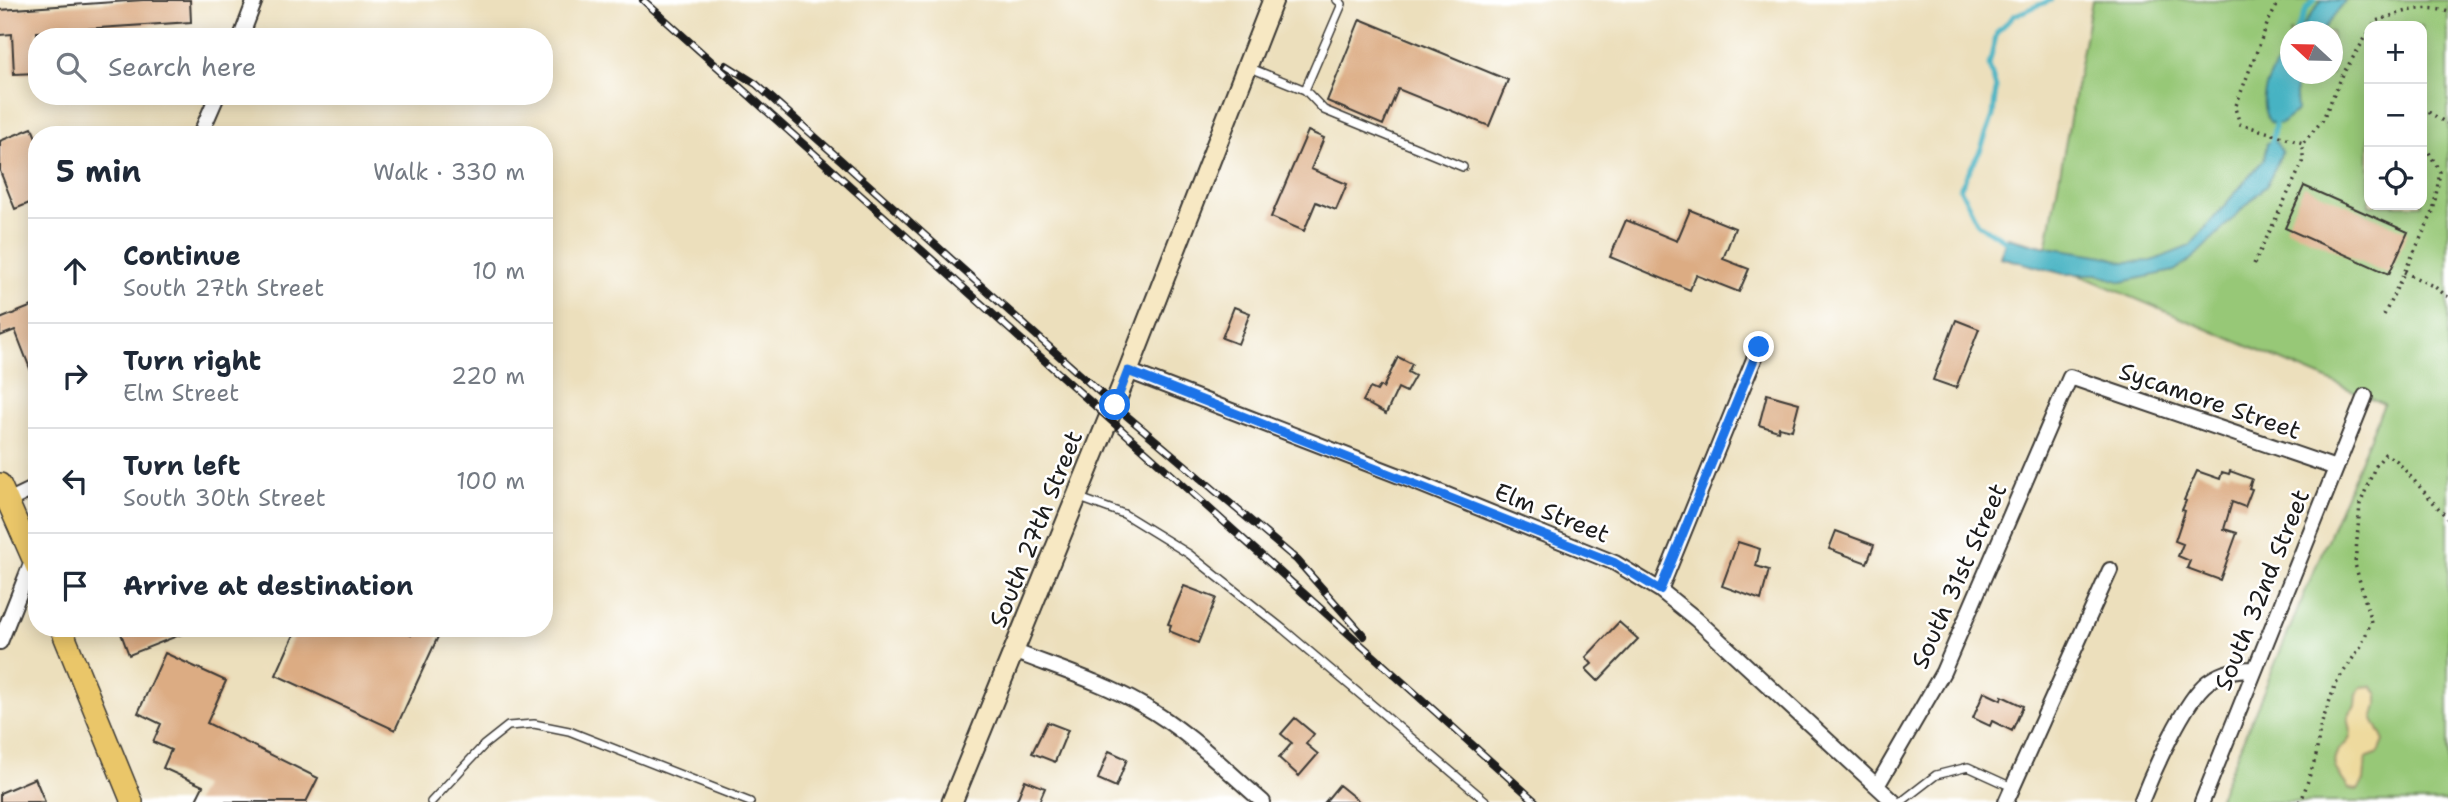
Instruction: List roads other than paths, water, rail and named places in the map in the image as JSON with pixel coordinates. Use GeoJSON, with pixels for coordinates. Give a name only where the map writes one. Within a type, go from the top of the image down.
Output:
{"type":"FeatureCollection","features":[{"type":"Feature","properties":{"kind":"main road","name":"South 27th Street"},"geometry":{"type":"LineString","coordinates":[[952,802],[1128,371],[1273,0]]}},
{"type":"Feature","properties":{"kind":"main road"},"geometry":{"type":"LineString","coordinates":[[4,492],[28,548]]}},
{"type":"Feature","properties":{"kind":"main road"},"geometry":{"type":"LineString","coordinates":[[65,637],[132,802]]}},
{"type":"Feature","properties":{"kind":"street"},"geometry":{"type":"LineString","coordinates":[[244,28],[255,0]]}},
{"type":"Feature","properties":{"kind":"street"},"geometry":{"type":"LineString","coordinates":[[204,126],[213,105]]}},
{"type":"Feature","properties":{"kind":"street"},"geometry":{"type":"LineString","coordinates":[[1660,590],[1759,347]]}},
{"type":"Feature","properties":{"kind":"street","name":"Elm Street"},"geometry":{"type":"LineString","coordinates":[[1128,371],[1602,558],[1660,590],[1696,619],[1894,802]]}},
{"type":"Feature","properties":{"kind":"street","name":"Sycamore Street"},"geometry":{"type":"LineString","coordinates":[[2070,377],[2336,468]]}},
{"type":"Feature","properties":{"kind":"street","name":"South 31st Street"},"geometry":{"type":"LineString","coordinates":[[1877,786],[1943,673],[2070,377]]}},
{"type":"Feature","properties":{"kind":"street","name":"South 32nd Street"},"geometry":{"type":"LineString","coordinates":[[2202,802],[2365,396]]}},
{"type":"Feature","properties":{"kind":"street"},"geometry":{"type":"LineString","coordinates":[[4,492],[28,488]]}},
{"type":"Feature","properties":{"kind":"street"},"geometry":{"type":"LineString","coordinates":[[2006,802],[2110,570]]}},
{"type":"Feature","properties":{"kind":"street"},"geometry":{"type":"LineString","coordinates":[[0,642],[28,580]]}},
{"type":"Feature","properties":{"kind":"street"},"geometry":{"type":"LineString","coordinates":[[1013,651],[1142,704],[1178,728],[1263,802]]}},
{"type":"Feature","properties":{"kind":"street"},"geometry":{"type":"LineString","coordinates":[[2141,802],[2184,712],[2207,682],[2233,669],[2255,669]]}},
{"type":"Feature","properties":{"kind":"lane"},"geometry":{"type":"LineString","coordinates":[[1305,90],[1342,4],[1337,0]]}},
{"type":"Feature","properties":{"kind":"lane"},"geometry":{"type":"LineString","coordinates":[[1247,67],[1305,90],[1324,110],[1463,167]]}},
{"type":"Feature","properties":{"kind":"lane"},"geometry":{"type":"LineString","coordinates":[[1076,496],[1124,514],[1189,554],[1283,629],[1487,802]]}},
{"type":"Feature","properties":{"kind":"lane"},"geometry":{"type":"LineString","coordinates":[[431,802],[492,738],[508,726],[534,724],[569,731],[750,802]]}},
{"type":"Feature","properties":{"kind":"lane"},"geometry":{"type":"LineString","coordinates":[[1901,802],[1936,775],[1968,767],[2012,787]]}},
{"type":"Feature","properties":{"kind":"water"},"geometry":{"type":"Polygon","coordinates":[[[2322,0],[2346,0],[2330,21],[2306,21],[2322,0]]]}},
{"type":"Feature","properties":{"kind":"water"},"geometry":{"type":"Polygon","coordinates":[[[2280,60],[2280,84],[2295,84],[2297,111],[2281,124],[2270,122],[2265,112],[2265,92],[2280,60]]]}},
{"type":"Feature","properties":{"kind":"water"},"geometry":{"type":"Polygon","coordinates":[[[2275,141],[2282,152],[2267,185],[2194,257],[2174,271],[2122,282],[2097,274],[2064,274],[2000,257],[2007,237],[2124,262],[2152,261],[2190,246],[2264,159],[2267,143],[2275,141]]]}},
{"type":"Feature","properties":{"kind":"waterway"},"geometry":{"type":"LineString","coordinates":[[2009,243],[1978,224],[1960,188],[1980,151],[1993,116],[1996,88],[1989,65],[1997,32],[2015,15],[2051,0]]}},
{"type":"Feature","properties":{"kind":"waterway"},"geometry":{"type":"LineString","coordinates":[[2301,21],[2315,0]]}},
{"type":"Feature","properties":{"kind":"waterway"},"geometry":{"type":"LineString","coordinates":[[2271,146],[2276,118]]}},
{"type":"Feature","properties":{"kind":"railway"},"geometry":{"type":"LineString","coordinates":[[643,0],[1536,802]]}},
{"type":"Feature","properties":{"kind":"railway"},"geometry":{"type":"LineString","coordinates":[[726,65],[756,84],[1114,405],[1297,560],[1364,636]]}}]}
